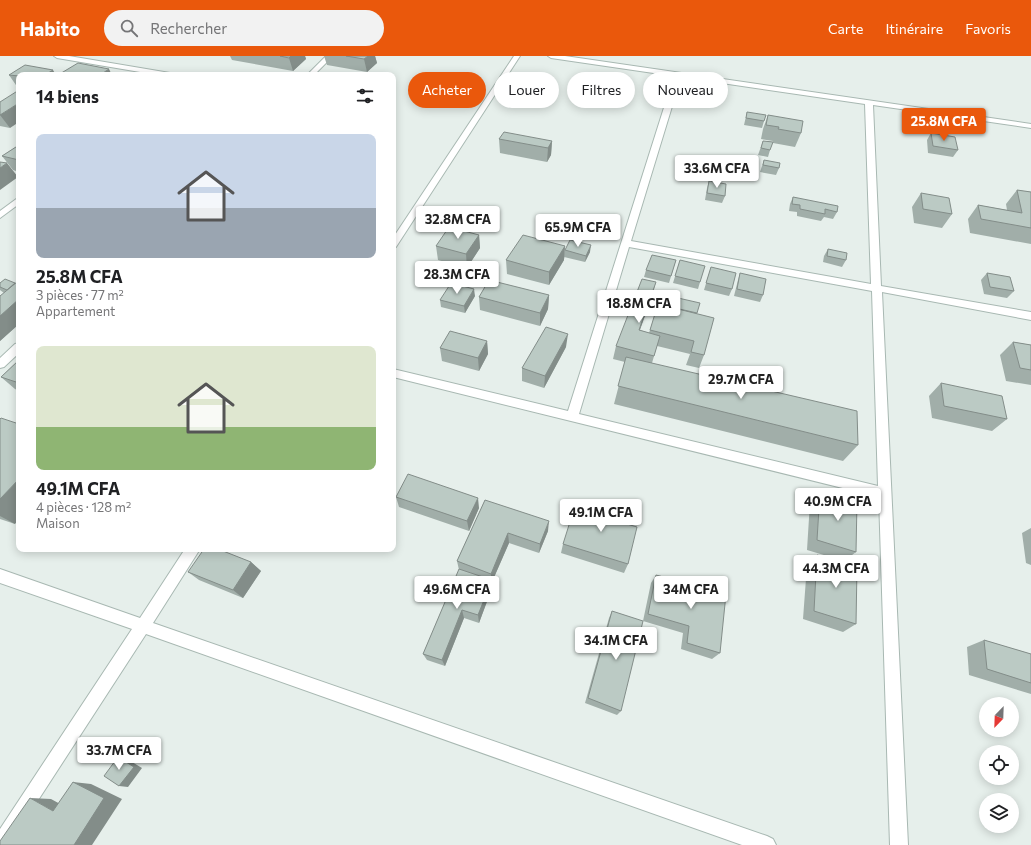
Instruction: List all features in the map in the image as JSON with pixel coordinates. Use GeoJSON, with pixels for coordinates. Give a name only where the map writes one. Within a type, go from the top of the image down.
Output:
{"type":"FeatureCollection","features":[{"type":"Feature","properties":{"kind":"street"},"geometry":{"type":"LineString","coordinates":[[57,56],[152,72]]}},
{"type":"Feature","properties":{"kind":"street"},"geometry":{"type":"LineString","coordinates":[[313,72],[330,56]]}},
{"type":"Feature","properties":{"kind":"street"},"geometry":{"type":"LineString","coordinates":[[396,240],[517,56]]}},
{"type":"Feature","properties":{"kind":"street"},"geometry":{"type":"LineString","coordinates":[[551,56],[664,72]]}},
{"type":"Feature","properties":{"kind":"street"},"geometry":{"type":"LineString","coordinates":[[728,81],[1031,126]]}},
{"type":"Feature","properties":{"kind":"street"},"geometry":{"type":"LineString","coordinates":[[869,102],[899,845]]}},
{"type":"Feature","properties":{"kind":"street"},"geometry":{"type":"LineString","coordinates":[[572,417],[668,108]]}},
{"type":"Feature","properties":{"kind":"street"},"geometry":{"type":"LineString","coordinates":[[0,215],[16,202]]}},
{"type":"Feature","properties":{"kind":"street"},"geometry":{"type":"LineString","coordinates":[[626,243],[1031,316]]}},
{"type":"Feature","properties":{"kind":"street"},"geometry":{"type":"LineString","coordinates":[[0,364],[16,350]]}},
{"type":"Feature","properties":{"kind":"street"},"geometry":{"type":"LineString","coordinates":[[396,374],[885,493]]}},
{"type":"Feature","properties":{"kind":"street"},"geometry":{"type":"LineString","coordinates":[[0,844],[191,552]]}},
{"type":"Feature","properties":{"kind":"street"},"geometry":{"type":"LineString","coordinates":[[0,576],[767,845]]}},
{"type":"Feature","properties":{"kind":"building"},"geometry":{"type":"Polygon","coordinates":[[[280,56],[291,56],[289,58],[280,56]]]}},
{"type":"Feature","properties":{"kind":"building"},"geometry":{"type":"Polygon","coordinates":[[[346,56],[368,56],[364,59],[346,56]]]}},
{"type":"Feature","properties":{"kind":"building"},"geometry":{"type":"Polygon","coordinates":[[[78,63],[109,69],[104,72],[63,72],[78,63]]]}},
{"type":"Feature","properties":{"kind":"building"},"geometry":{"type":"Polygon","coordinates":[[[25,65],[53,70],[50,72],[16,72],[16,76],[9,75],[25,65]]]}},
{"type":"Feature","properties":{"kind":"building"},"geometry":{"type":"Polygon","coordinates":[[[16,92],[16,105],[0,115],[0,102],[16,92]]]}},
{"type":"Feature","properties":{"kind":"building"},"geometry":{"type":"Polygon","coordinates":[[[747,112],[766,115],[764,121],[746,118],[747,112]]]}},
{"type":"Feature","properties":{"kind":"building"},"geometry":{"type":"Polygon","coordinates":[[[768,115],[803,121],[801,133],[778,129],[779,127],[766,125],[768,115]]]}},
{"type":"Feature","properties":{"kind":"building"},"geometry":{"type":"Polygon","coordinates":[[[504,132],[552,141],[548,148],[499,139],[504,132]]]}},
{"type":"Feature","properties":{"kind":"building"},"geometry":{"type":"Polygon","coordinates":[[[931,133],[955,137],[958,150],[933,146],[931,133]]]}},
{"type":"Feature","properties":{"kind":"building"},"geometry":{"type":"Polygon","coordinates":[[[763,141],[773,142],[770,150],[761,148],[763,141]]]}},
{"type":"Feature","properties":{"kind":"building"},"geometry":{"type":"Polygon","coordinates":[[[16,147],[16,159],[2,156],[16,147]]]}},
{"type":"Feature","properties":{"kind":"building"},"geometry":{"type":"Polygon","coordinates":[[[764,160],[780,163],[779,168],[763,165],[764,160]]]}},
{"type":"Feature","properties":{"kind":"building"},"geometry":{"type":"Polygon","coordinates":[[[0,162],[7,163],[0,168],[0,162]]]}},
{"type":"Feature","properties":{"kind":"building"},"geometry":{"type":"Polygon","coordinates":[[[709,181],[726,184],[725,196],[707,193],[709,181]]]}},
{"type":"Feature","properties":{"kind":"building"},"geometry":{"type":"Polygon","coordinates":[[[1017,190],[1031,192],[1031,228],[981,219],[978,205],[1022,213],[1017,190]]]}},
{"type":"Feature","properties":{"kind":"building"},"geometry":{"type":"Polygon","coordinates":[[[921,193],[949,198],[952,214],[923,209],[921,193]]]}},
{"type":"Feature","properties":{"kind":"building"},"geometry":{"type":"Polygon","coordinates":[[[793,197],[838,206],[837,212],[825,209],[825,214],[800,209],[800,205],[792,204],[793,197]]]}},
{"type":"Feature","properties":{"kind":"building"},"geometry":{"type":"Polygon","coordinates":[[[449,227],[479,235],[466,254],[436,246],[449,227]]]}},
{"type":"Feature","properties":{"kind":"building"},"geometry":{"type":"Polygon","coordinates":[[[523,235],[565,246],[549,272],[506,260],[523,235]]]}},
{"type":"Feature","properties":{"kind":"building"},"geometry":{"type":"Polygon","coordinates":[[[570,240],[591,245],[586,256],[565,250],[570,240]]]}},
{"type":"Feature","properties":{"kind":"building"},"geometry":{"type":"Polygon","coordinates":[[[828,249],[847,253],[846,260],[827,256],[828,249]]]}},
{"type":"Feature","properties":{"kind":"building"},"geometry":{"type":"Polygon","coordinates":[[[652,255],[676,260],[671,276],[646,270],[652,255]]]}},
{"type":"Feature","properties":{"kind":"building"},"geometry":{"type":"Polygon","coordinates":[[[680,260],[705,266],[700,282],[675,276],[680,260]]]}},
{"type":"Feature","properties":{"kind":"building"},"geometry":{"type":"Polygon","coordinates":[[[711,267],[736,273],[732,289],[706,283],[711,267]]]}},
{"type":"Feature","properties":{"kind":"building"},"geometry":{"type":"Polygon","coordinates":[[[740,273],[766,279],[763,295],[737,289],[740,273]]]}},
{"type":"Feature","properties":{"kind":"building"},"geometry":{"type":"Polygon","coordinates":[[[987,273],[1010,277],[1014,291],[990,287],[987,273]]]}},
{"type":"Feature","properties":{"kind":"building"},"geometry":{"type":"Polygon","coordinates":[[[5,279],[15,283],[7,290],[0,287],[0,283],[5,279]]]}},
{"type":"Feature","properties":{"kind":"building"},"geometry":{"type":"Polygon","coordinates":[[[642,279],[656,282],[639,330],[660,336],[654,356],[616,346],[642,279]]]}},
{"type":"Feature","properties":{"kind":"building"},"geometry":{"type":"Polygon","coordinates":[[[489,280],[549,295],[540,313],[479,297],[489,280]]]}},
{"type":"Feature","properties":{"kind":"building"},"geometry":{"type":"Polygon","coordinates":[[[16,283],[16,302],[0,316],[0,296],[16,283]]]}},
{"type":"Feature","properties":{"kind":"building"},"geometry":{"type":"Polygon","coordinates":[[[451,283],[474,289],[464,306],[440,300],[451,283]]]}},
{"type":"Feature","properties":{"kind":"building"},"geometry":{"type":"Polygon","coordinates":[[[665,295],[700,303],[697,313],[662,305],[665,295]]]}},
{"type":"Feature","properties":{"kind":"building"},"geometry":{"type":"Polygon","coordinates":[[[658,304],[714,318],[704,355],[691,352],[694,341],[650,330],[658,304]]]}},
{"type":"Feature","properties":{"kind":"building"},"geometry":{"type":"Polygon","coordinates":[[[546,327],[568,334],[545,376],[522,368],[546,327]]]}},
{"type":"Feature","properties":{"kind":"building"},"geometry":{"type":"Polygon","coordinates":[[[450,331],[487,341],[478,358],[440,348],[450,331]]]}},
{"type":"Feature","properties":{"kind":"building"},"geometry":{"type":"Polygon","coordinates":[[[1013,342],[1031,345],[1031,370],[1020,368],[1013,342]]]}},
{"type":"Feature","properties":{"kind":"building"},"geometry":{"type":"Polygon","coordinates":[[[626,357],[857,411],[858,445],[618,386],[626,357]]]}},
{"type":"Feature","properties":{"kind":"building"},"geometry":{"type":"Polygon","coordinates":[[[16,363],[16,382],[1,377],[16,363]]]}},
{"type":"Feature","properties":{"kind":"building"},"geometry":{"type":"Polygon","coordinates":[[[941,383],[1002,396],[1007,419],[944,406],[941,383]]]}},
{"type":"Feature","properties":{"kind":"building"},"geometry":{"type":"Polygon","coordinates":[[[1,418],[16,423],[16,482],[0,499],[1,418]]]}},
{"type":"Feature","properties":{"kind":"building"},"geometry":{"type":"Polygon","coordinates":[[[408,474],[478,498],[467,521],[396,497],[408,474]]]}},
{"type":"Feature","properties":{"kind":"building"},"geometry":{"type":"Polygon","coordinates":[[[820,492],[857,502],[856,552],[817,540],[820,492]]]}},
{"type":"Feature","properties":{"kind":"building"},"geometry":{"type":"Polygon","coordinates":[[[485,500],[549,521],[540,544],[508,533],[491,574],[457,561],[485,500]]]}},
{"type":"Feature","properties":{"kind":"building"},"geometry":{"type":"Polygon","coordinates":[[[595,501],[620,508],[617,521],[637,527],[628,564],[563,544],[575,506],[592,511],[595,501]]]}},
{"type":"Feature","properties":{"kind":"building"},"geometry":{"type":"Polygon","coordinates":[[[202,552],[226,552],[251,562],[233,590],[188,572],[202,552]]]}},
{"type":"Feature","properties":{"kind":"building"},"geometry":{"type":"Polygon","coordinates":[[[817,555],[857,567],[856,624],[814,611],[817,555]]]}},
{"type":"Feature","properties":{"kind":"building"},"geometry":{"type":"Polygon","coordinates":[[[459,569],[492,580],[478,615],[462,610],[442,660],[423,654],[459,569]]]}},
{"type":"Feature","properties":{"kind":"building"},"geometry":{"type":"Polygon","coordinates":[[[656,575],[726,594],[720,653],[687,643],[689,626],[648,614],[656,575]]]}},
{"type":"Feature","properties":{"kind":"building"},"geometry":{"type":"Polygon","coordinates":[[[612,611],[643,621],[621,711],[588,698],[612,611]]]}},
{"type":"Feature","properties":{"kind":"building"},"geometry":{"type":"Polygon","coordinates":[[[984,640],[1031,654],[1031,683],[987,669],[984,640]]]}},
{"type":"Feature","properties":{"kind":"building"},"geometry":{"type":"Polygon","coordinates":[[[118,757],[134,767],[119,786],[104,776],[118,757]]]}},
{"type":"Feature","properties":{"kind":"building"},"geometry":{"type":"Polygon","coordinates":[[[73,782],[104,798],[74,845],[0,845],[0,841],[30,798],[53,811],[73,782]]]}}]}
